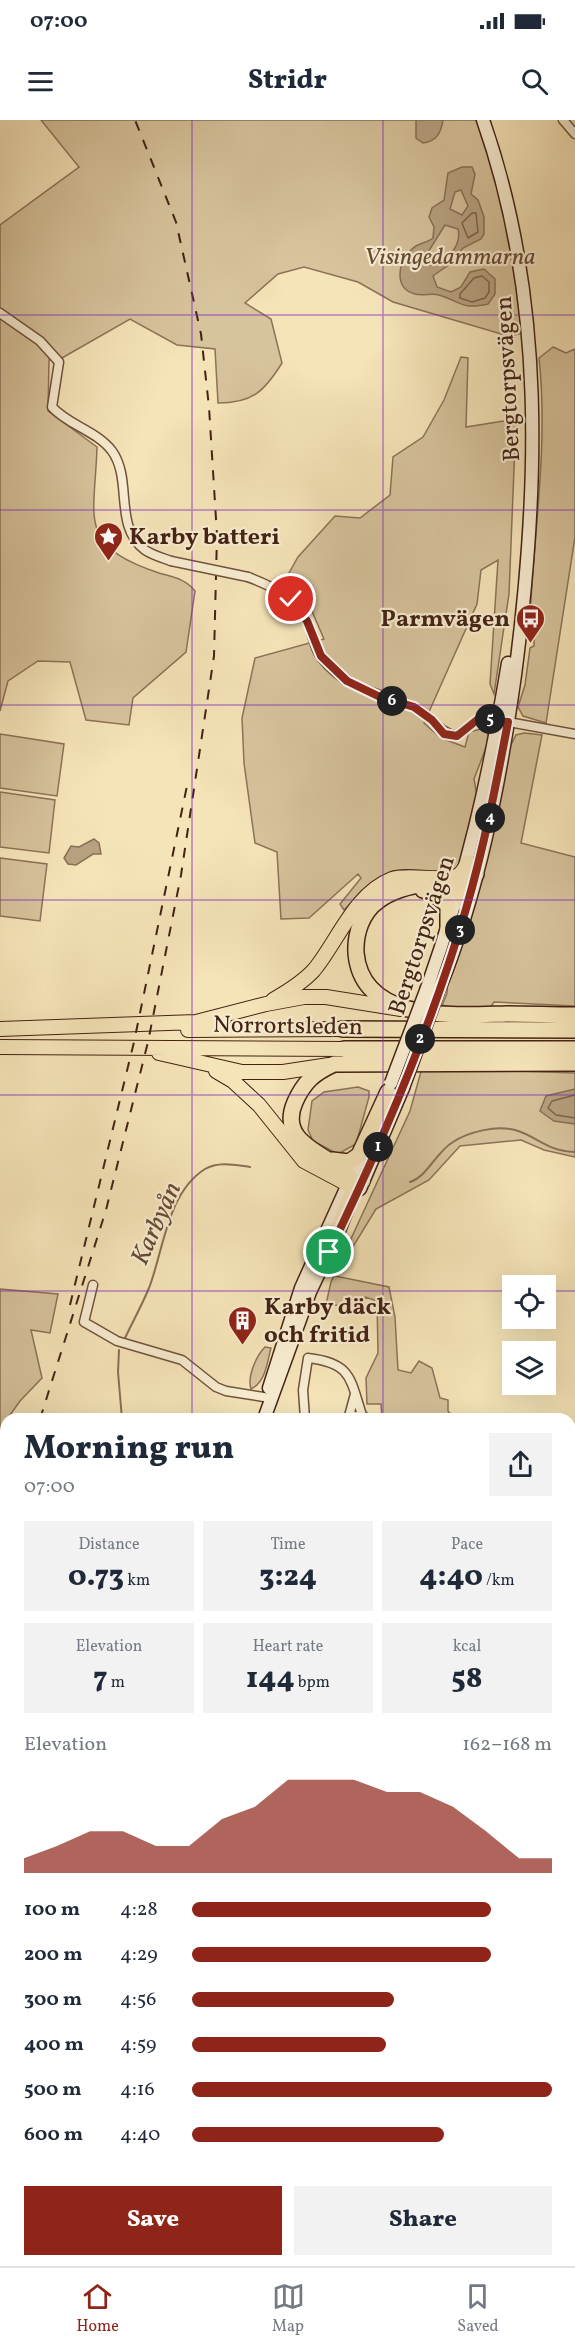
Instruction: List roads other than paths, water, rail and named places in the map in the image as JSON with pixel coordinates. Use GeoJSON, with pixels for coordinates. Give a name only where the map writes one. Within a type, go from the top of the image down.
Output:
{"type":"FeatureCollection","features":[{"type":"Feature","properties":{"kind":"highway"},"geometry":{"type":"LineString","coordinates":[[266,1004],[312,972],[359,904],[376,889],[392,879],[432,876],[450,878],[472,868]]}},
{"type":"Feature","properties":{"kind":"highway"},"geometry":{"type":"LineString","coordinates":[[409,1010],[375,994],[362,977],[357,964],[355,940],[363,917],[376,902],[405,889],[421,885],[452,891],[460,890],[468,886],[472,868]]}},
{"type":"Feature","properties":{"kind":"highway"},"geometry":{"type":"LineString","coordinates":[[432,876],[451,882],[460,890],[466,908]]}},
{"type":"Feature","properties":{"kind":"highway"},"geometry":{"type":"LineString","coordinates":[[405,889],[418,888],[432,893],[448,905],[448,930]]}},
{"type":"Feature","properties":{"kind":"highway"},"geometry":{"type":"LineString","coordinates":[[0,1030],[196,1022],[304,997],[326,997],[437,1014],[575,1015]]}},
{"type":"Feature","properties":{"kind":"highway","name":"Norrortsleden"},"geometry":{"type":"LineString","coordinates":[[0,1030],[575,1030]]}},
{"type":"Feature","properties":{"kind":"highway","name":"Norrortsleden"},"geometry":{"type":"LineString","coordinates":[[0,1047],[575,1049]]}},
{"type":"Feature","properties":{"kind":"highway"},"geometry":{"type":"LineString","coordinates":[[70,1047],[160,1053],[204,1065],[260,1072],[334,1064],[575,1063]]}},
{"type":"Feature","properties":{"kind":"highway"},"geometry":{"type":"LineString","coordinates":[[334,1064],[316,1072],[303,1086],[292,1110],[294,1126],[300,1139],[320,1157],[346,1171],[355,1182]]}},
{"type":"Feature","properties":{"kind":"highway"},"geometry":{"type":"LineString","coordinates":[[204,1065],[233,1081],[259,1105],[304,1161],[355,1182]]}},
{"type":"Feature","properties":{"kind":"highway"},"geometry":{"type":"LineString","coordinates":[[320,1157],[340,1163],[349,1162],[359,1155],[394,1087]]}},
{"type":"Feature","properties":{"kind":"highway"},"geometry":{"type":"LineString","coordinates":[[329,1252],[355,1182]]}},
{"type":"Feature","properties":{"kind":"main road","name":"Bergtorpsvägen"},"geometry":{"type":"LineString","coordinates":[[270,1398],[268,1390],[274,1368],[298,1298],[355,1182],[466,908],[472,868],[503,721],[526,570],[533,456],[528,327],[513,225],[497,161],[483,120]]}},
{"type":"Feature","properties":{"kind":"main road","name":"Bergtorpsvägen"},"geometry":{"type":"LineString","coordinates":[[432,990],[460,890]]}},
{"type":"Feature","properties":{"kind":"main road","name":"Bergtorpsvägen"},"geometry":{"type":"LineString","coordinates":[[266,1413],[310,1292],[329,1252]]}},
{"type":"Feature","properties":{"kind":"street"},"geometry":{"type":"LineString","coordinates":[[563,120],[575,134]]}},
{"type":"Feature","properties":{"kind":"street"},"geometry":{"type":"LineString","coordinates":[[0,313],[40,341],[58,362],[52,407],[111,449],[121,472],[123,505],[130,531],[145,550],[171,561],[268,584],[291,599],[307,621],[321,656],[347,681],[362,690],[414,707],[432,720],[444,734],[457,736],[477,720],[503,721],[575,734]]}},
{"type":"Feature","properties":{"kind":"street"},"geometry":{"type":"LineString","coordinates":[[93,1285],[84,1322],[117,1341],[182,1360],[216,1387],[226,1391],[270,1398]]}},
{"type":"Feature","properties":{"kind":"street"},"geometry":{"type":"LineString","coordinates":[[305,1413],[303,1390],[308,1358],[324,1360],[345,1369],[362,1413]]}},
{"type":"Feature","properties":{"kind":"street"},"geometry":{"type":"LineString","coordinates":[[349,1413],[355,1394]]}},
{"type":"Feature","properties":{"kind":"water"},"geometry":{"type":"Polygon","coordinates":[[[416,120],[443,120],[437,136],[423,143],[416,138],[416,120]]]}},
{"type":"Feature","properties":{"kind":"water"},"geometry":{"type":"Polygon","coordinates":[[[462,167],[472,167],[475,174],[471,194],[478,200],[484,217],[484,234],[481,239],[463,248],[450,264],[433,276],[437,287],[451,292],[461,287],[470,272],[484,269],[495,279],[495,294],[488,304],[467,306],[439,295],[415,294],[408,291],[401,281],[401,267],[407,254],[414,247],[433,238],[434,227],[429,217],[432,208],[444,200],[448,173],[462,167]],[[461,190],[455,192],[450,209],[462,215],[468,206],[461,190]],[[445,225],[425,257],[429,265],[447,258],[458,241],[458,229],[445,225]]]}},
{"type":"Feature","properties":{"kind":"water"},"geometry":{"type":"Polygon","coordinates":[[[94,839],[99,843],[101,854],[93,854],[76,865],[68,864],[64,858],[71,846],[79,847],[94,839]]]}},
{"type":"Feature","properties":{"kind":"water"},"geometry":{"type":"Polygon","coordinates":[[[575,1089],[575,1124],[554,1121],[540,1111],[546,1096],[575,1089]]]}},
{"type":"Feature","properties":{"kind":"waterway"},"geometry":{"type":"LineString","coordinates":[[410,1182],[422,1175],[447,1146],[466,1135],[482,1130],[499,1128],[515,1130],[556,1149],[575,1152]]}},
{"type":"Feature","properties":{"kind":"waterway","name":"Karbyån"},"geometry":{"type":"LineString","coordinates":[[125,1338],[149,1288],[168,1223],[182,1192],[192,1179],[210,1167],[227,1164],[250,1167]]}},
{"type":"Feature","properties":{"kind":"waterway"},"geometry":{"type":"LineString","coordinates":[[119,1350],[118,1372],[121,1413]]}},
{"type":"Feature","properties":{"kind":"railway"},"geometry":{"type":"LineString","coordinates":[[42,1413],[106,1210],[148,1042],[181,875],[214,656],[217,535],[209,407],[201,334],[176,222],[135,120]]}},
{"type":"Feature","properties":{"kind":"railway"},"geometry":{"type":"LineString","coordinates":[[70,1305],[134,1042],[188,781]]}},
{"type":"Feature","properties":{"kind":"place","name":"Karby batteri"},"geometry":{"type":"Point","coordinates":[108,562]}},
{"type":"Feature","properties":{"kind":"place","name":"Parmvägen"},"geometry":{"type":"Point","coordinates":[531,644]}},
{"type":"Feature","properties":{"kind":"place","name":"Karby däck och fritid"},"geometry":{"type":"Point","coordinates":[243,1346]}},
{"type":"Feature","properties":{"kind":"park label","name":"Visingedammarna"},"geometry":{"type":"Point","coordinates":[450,256]}}]}
